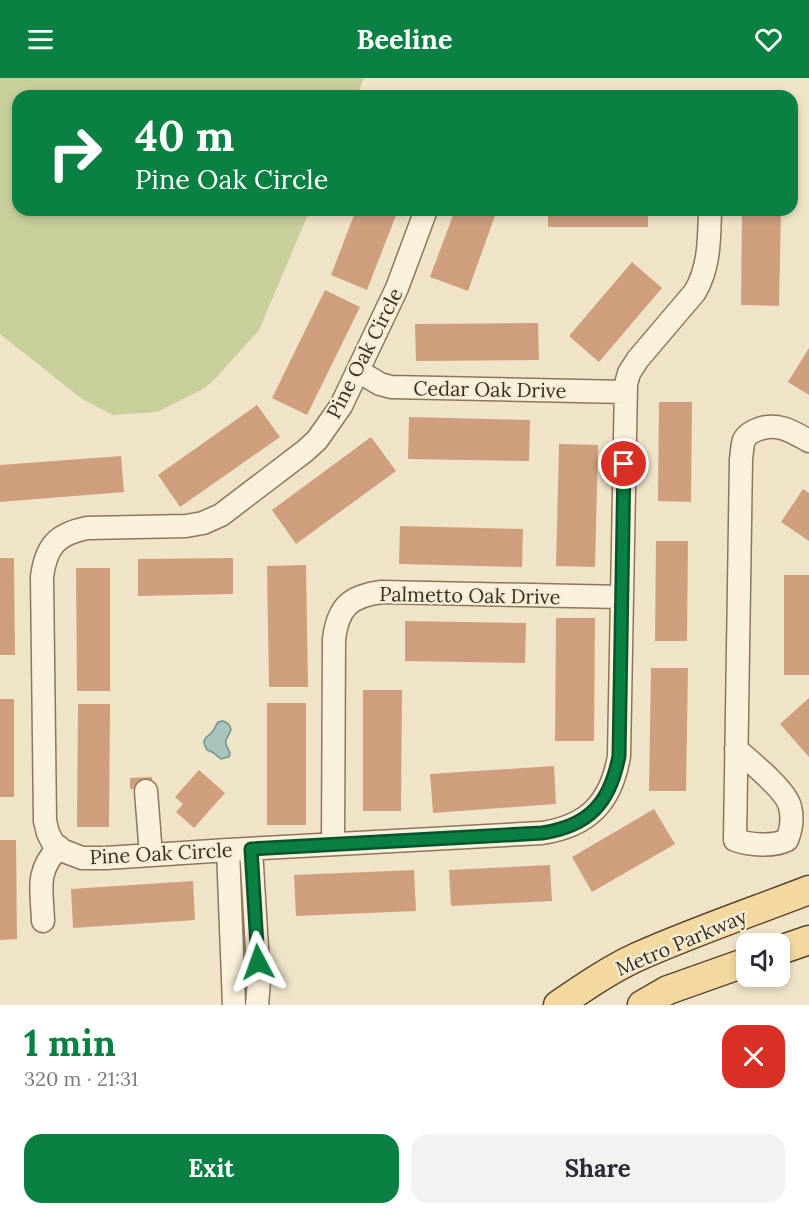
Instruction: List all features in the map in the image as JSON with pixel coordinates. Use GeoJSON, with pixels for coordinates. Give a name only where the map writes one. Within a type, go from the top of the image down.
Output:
{"type":"FeatureCollection","features":[{"type":"Feature","properties":{"kind":"main road","name":"Metro Parkway"},"geometry":{"type":"LineString","coordinates":[[558,1005],[635,958],[809,890]]}},
{"type":"Feature","properties":{"kind":"main road"},"geometry":{"type":"LineString","coordinates":[[790,947],[809,940]]}},
{"type":"Feature","properties":{"kind":"main road","name":"Metro Parkway"},"geometry":{"type":"LineString","coordinates":[[642,1005],[668,990],[736,966]]}},
{"type":"Feature","properties":{"kind":"street","name":"Pine Oak Circle"},"geometry":{"type":"LineString","coordinates":[[424,216],[398,288],[341,406],[317,440],[221,515],[203,523],[186,526],[87,528],[73,531],[62,537],[47,555],[42,577],[45,821],[53,843],[69,854],[82,858],[106,858],[542,833],[570,827],[585,818],[603,799],[611,785],[619,756],[625,392],[629,373],[638,359],[702,281],[709,252],[710,216]]}},
{"type":"Feature","properties":{"kind":"street","name":"Cedar Oak Drive"},"geometry":{"type":"LineString","coordinates":[[358,370],[370,379],[391,387],[625,392]]}},
{"type":"Feature","properties":{"kind":"street"},"geometry":{"type":"LineString","coordinates":[[736,748],[743,441],[752,431],[766,426],[777,426],[790,430],[809,441]]}},
{"type":"Feature","properties":{"kind":"street","name":"Palmetto Oak Drive"},"geometry":{"type":"LineString","coordinates":[[333,844],[334,639],[340,616],[352,601],[360,596],[382,592],[622,597]]}},
{"type":"Feature","properties":{"kind":"street"},"geometry":{"type":"LineString","coordinates":[[146,791],[151,855]]}},
{"type":"Feature","properties":{"kind":"street"},"geometry":{"type":"LineString","coordinates":[[43,921],[41,878],[47,861],[58,847]]}},
{"type":"Feature","properties":{"kind":"street"},"geometry":{"type":"LineString","coordinates":[[228,850],[234,1004],[257,1004],[259,981],[251,849]]}},
{"type":"Feature","properties":{"kind":"street"},"geometry":{"type":"LineString","coordinates":[[230,906],[254,904]]}},
{"type":"Feature","properties":{"kind":"green space"},"geometry":{"type":"Polygon","coordinates":[[[0,78],[364,78],[359,90],[12,90],[12,216],[307,216],[259,330],[205,388],[157,412],[113,415],[82,399],[0,334],[0,78]]]}},
{"type":"Feature","properties":{"kind":"water"},"geometry":{"type":"Polygon","coordinates":[[[223,721],[231,728],[226,741],[230,753],[229,757],[221,759],[207,750],[204,741],[218,722],[223,721]]]}},
{"type":"Feature","properties":{"kind":"building"},"geometry":{"type":"Polygon","coordinates":[[[354,216],[396,216],[367,290],[331,275],[354,216]]]}},
{"type":"Feature","properties":{"kind":"building"},"geometry":{"type":"Polygon","coordinates":[[[453,216],[495,216],[468,291],[430,277],[453,216]]]}},
{"type":"Feature","properties":{"kind":"building"},"geometry":{"type":"Polygon","coordinates":[[[548,216],[648,216],[648,227],[548,227],[548,216]]]}},
{"type":"Feature","properties":{"kind":"building"},"geometry":{"type":"Polygon","coordinates":[[[742,216],[781,216],[779,306],[741,305],[742,216]]]}},
{"type":"Feature","properties":{"kind":"building"},"geometry":{"type":"Polygon","coordinates":[[[632,262],[662,288],[599,362],[569,336],[632,262]]]}},
{"type":"Feature","properties":{"kind":"building"},"geometry":{"type":"Polygon","coordinates":[[[325,290],[360,307],[307,415],[272,398],[325,290]]]}},
{"type":"Feature","properties":{"kind":"building"},"geometry":{"type":"Polygon","coordinates":[[[538,323],[539,360],[416,361],[415,324],[538,323]]]}},
{"type":"Feature","properties":{"kind":"building"},"geometry":{"type":"Polygon","coordinates":[[[809,348],[809,395],[788,382],[809,348]]]}},
{"type":"Feature","properties":{"kind":"building"},"geometry":{"type":"Polygon","coordinates":[[[659,402],[692,402],[691,502],[658,501],[659,402]]]}},
{"type":"Feature","properties":{"kind":"building"},"geometry":{"type":"Polygon","coordinates":[[[257,405],[280,437],[180,507],[158,475],[257,405]]]}},
{"type":"Feature","properties":{"kind":"building"},"geometry":{"type":"Polygon","coordinates":[[[409,417],[530,420],[529,461],[408,459],[409,417]]]}},
{"type":"Feature","properties":{"kind":"building"},"geometry":{"type":"Polygon","coordinates":[[[371,437],[396,471],[296,544],[272,510],[371,437]]]}},
{"type":"Feature","properties":{"kind":"building"},"geometry":{"type":"Polygon","coordinates":[[[559,444],[598,445],[595,567],[556,566],[559,444]]]}},
{"type":"Feature","properties":{"kind":"building"},"geometry":{"type":"Polygon","coordinates":[[[121,456],[124,492],[0,502],[0,465],[121,456]]]}},
{"type":"Feature","properties":{"kind":"building"},"geometry":{"type":"Polygon","coordinates":[[[803,489],[809,493],[809,541],[781,522],[803,489]]]}},
{"type":"Feature","properties":{"kind":"building"},"geometry":{"type":"Polygon","coordinates":[[[400,526],[523,529],[522,567],[399,564],[400,526]]]}},
{"type":"Feature","properties":{"kind":"building"},"geometry":{"type":"Polygon","coordinates":[[[656,541],[688,541],[687,641],[655,641],[656,541]]]}},
{"type":"Feature","properties":{"kind":"building"},"geometry":{"type":"Polygon","coordinates":[[[0,558],[14,558],[15,655],[0,655],[0,558]]]}},
{"type":"Feature","properties":{"kind":"building"},"geometry":{"type":"Polygon","coordinates":[[[233,558],[233,594],[138,596],[138,559],[233,558]]]}},
{"type":"Feature","properties":{"kind":"building"},"geometry":{"type":"Polygon","coordinates":[[[306,565],[308,687],[269,687],[267,566],[306,565]]]}},
{"type":"Feature","properties":{"kind":"building"},"geometry":{"type":"Polygon","coordinates":[[[76,568],[110,568],[110,691],[77,691],[76,568]]]}},
{"type":"Feature","properties":{"kind":"building"},"geometry":{"type":"Polygon","coordinates":[[[784,575],[809,575],[809,675],[784,675],[784,575]]]}},
{"type":"Feature","properties":{"kind":"building"},"geometry":{"type":"Polygon","coordinates":[[[556,618],[595,618],[594,741],[555,741],[556,618]]]}},
{"type":"Feature","properties":{"kind":"building"},"geometry":{"type":"Polygon","coordinates":[[[405,621],[526,623],[525,663],[405,661],[405,621]]]}},
{"type":"Feature","properties":{"kind":"building"},"geometry":{"type":"Polygon","coordinates":[[[651,668],[688,668],[686,791],[649,791],[651,668]]]}},
{"type":"Feature","properties":{"kind":"building"},"geometry":{"type":"Polygon","coordinates":[[[363,690],[402,690],[401,811],[363,811],[363,690]]]}},
{"type":"Feature","properties":{"kind":"building"},"geometry":{"type":"Polygon","coordinates":[[[809,698],[809,757],[780,724],[809,698]]]}},
{"type":"Feature","properties":{"kind":"building"},"geometry":{"type":"Polygon","coordinates":[[[0,699],[14,699],[14,797],[0,797],[0,699]]]}},
{"type":"Feature","properties":{"kind":"building"},"geometry":{"type":"Polygon","coordinates":[[[267,703],[306,703],[306,825],[267,825],[267,703]]]}},
{"type":"Feature","properties":{"kind":"building"},"geometry":{"type":"Polygon","coordinates":[[[78,704],[110,704],[109,827],[77,827],[78,704]]]}},
{"type":"Feature","properties":{"kind":"building"},"geometry":{"type":"Polygon","coordinates":[[[554,766],[556,804],[433,813],[430,774],[554,766]]]}},
{"type":"Feature","properties":{"kind":"building"},"geometry":{"type":"Polygon","coordinates":[[[199,770],[225,793],[194,828],[176,812],[183,804],[175,797],[199,770]]]}},
{"type":"Feature","properties":{"kind":"building"},"geometry":{"type":"Polygon","coordinates":[[[152,777],[153,788],[130,789],[130,778],[152,777]]]}},
{"type":"Feature","properties":{"kind":"building"},"geometry":{"type":"Polygon","coordinates":[[[654,809],[675,844],[592,892],[572,857],[654,809]]]}},
{"type":"Feature","properties":{"kind":"building"},"geometry":{"type":"Polygon","coordinates":[[[0,840],[16,840],[17,939],[0,940],[0,840]]]}},
{"type":"Feature","properties":{"kind":"building"},"geometry":{"type":"Polygon","coordinates":[[[550,865],[552,901],[451,906],[449,870],[550,865]]]}},
{"type":"Feature","properties":{"kind":"building"},"geometry":{"type":"Polygon","coordinates":[[[414,870],[416,911],[296,916],[294,875],[414,870]]]}},
{"type":"Feature","properties":{"kind":"building"},"geometry":{"type":"Polygon","coordinates":[[[193,881],[195,920],[73,928],[71,889],[193,881]]]}},
{"type":"Feature","properties":{"kind":"route"},"geometry":{"type":"LineString","coordinates":[[258,962],[251,849],[558,831],[585,818],[603,799],[611,785],[619,756],[624,464]]}}]}
